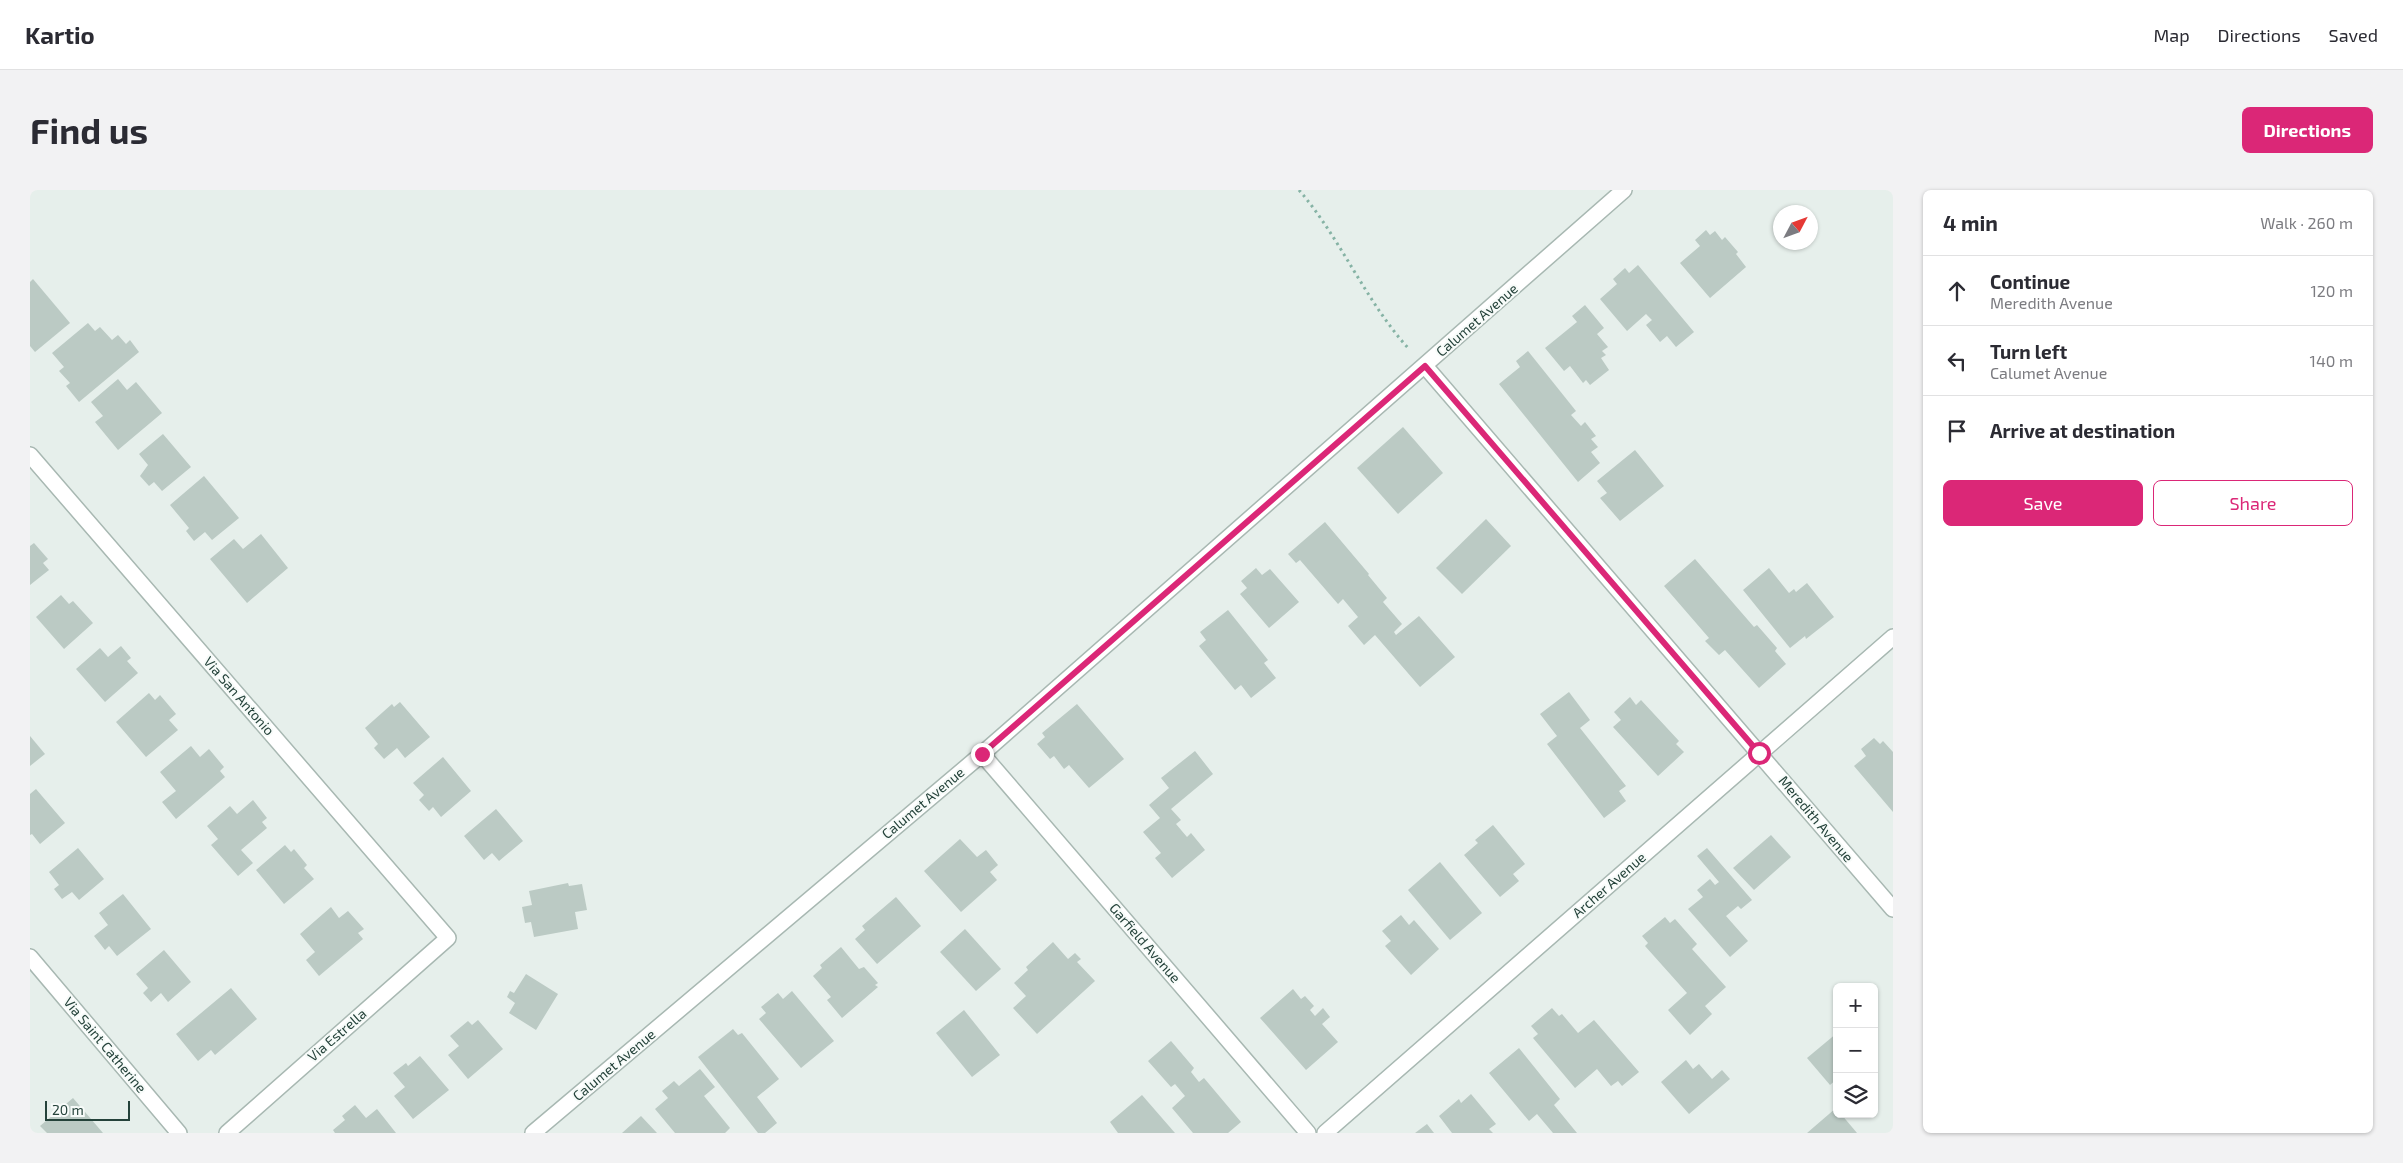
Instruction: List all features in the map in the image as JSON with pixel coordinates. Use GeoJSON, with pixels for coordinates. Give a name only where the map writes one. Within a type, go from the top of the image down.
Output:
{"type":"FeatureCollection","features":[{"type":"Feature","properties":{"kind":"street","name":"Calumet Avenue"},"geometry":{"type":"LineString","coordinates":[[536,1132],[982,754],[1624,190]]}},
{"type":"Feature","properties":{"kind":"street","name":"Meredith Avenue"},"geometry":{"type":"LineString","coordinates":[[1425,366],[1893,909]]}},
{"type":"Feature","properties":{"kind":"street","name":"Via San Antonio"},"geometry":{"type":"LineString","coordinates":[[30,455],[448,938]]}},
{"type":"Feature","properties":{"kind":"street","name":"Archer Avenue"},"geometry":{"type":"LineString","coordinates":[[1325,1133],[1893,637]]}},
{"type":"Feature","properties":{"kind":"street","name":"Garfield Avenue"},"geometry":{"type":"LineString","coordinates":[[982,754],[1308,1133]]}},
{"type":"Feature","properties":{"kind":"street","name":"Via Estrella"},"geometry":{"type":"LineString","coordinates":[[227,1133],[448,938]]}},
{"type":"Feature","properties":{"kind":"street","name":"Via Saint Catherine"},"geometry":{"type":"LineString","coordinates":[[30,957],[179,1133]]}},
{"type":"Feature","properties":{"kind":"path"},"geometry":{"type":"LineString","coordinates":[[1299,190],[1396,335],[1425,366]]}},
{"type":"Feature","properties":{"kind":"building"},"geometry":{"type":"Polygon","coordinates":[[[1706,230],[1710,235],[1715,231],[1722,240],[1725,237],[1738,252],[1736,254],[1746,267],[1710,298],[1680,263],[1700,246],[1695,240],[1706,230]]]}},
{"type":"Feature","properties":{"kind":"building"},"geometry":{"type":"Polygon","coordinates":[[[1638,265],[1694,332],[1676,347],[1667,336],[1660,342],[1646,325],[1652,320],[1646,314],[1627,331],[1600,299],[1617,284],[1613,279],[1625,268],[1629,273],[1638,265]]]}},
{"type":"Feature","properties":{"kind":"building"},"geometry":{"type":"Polygon","coordinates":[[[33,279],[70,323],[35,352],[30,346],[30,282],[33,279]]]}},
{"type":"Feature","properties":{"kind":"building"},"geometry":{"type":"Polygon","coordinates":[[[1585,305],[1604,328],[1597,334],[1608,347],[1602,351],[1606,355],[1601,358],[1609,370],[1590,385],[1586,380],[1583,383],[1570,366],[1564,371],[1545,348],[1577,322],[1572,316],[1585,305]]]}},
{"type":"Feature","properties":{"kind":"building"},"geometry":{"type":"Polygon","coordinates":[[[88,323],[95,331],[100,327],[112,340],[118,335],[126,344],[130,340],[139,352],[79,402],[66,386],[70,383],[59,371],[64,367],[52,353],[88,323]]]}},
{"type":"Feature","properties":{"kind":"building"},"geometry":{"type":"Polygon","coordinates":[[[1528,351],[1576,411],[1571,415],[1581,426],[1585,422],[1596,436],[1591,439],[1598,447],[1591,452],[1600,463],[1578,482],[1499,384],[1520,367],[1516,361],[1528,351]]]}},
{"type":"Feature","properties":{"kind":"building"},"geometry":{"type":"Polygon","coordinates":[[[118,379],[127,390],[136,382],[162,413],[118,450],[95,422],[103,416],[91,402],[118,379]]]}},
{"type":"Feature","properties":{"kind":"building"},"geometry":{"type":"Polygon","coordinates":[[[1403,427],[1443,473],[1398,514],[1357,468],[1403,427]]]}},
{"type":"Feature","properties":{"kind":"building"},"geometry":{"type":"Polygon","coordinates":[[[163,434],[191,467],[162,491],[154,482],[149,486],[140,476],[148,465],[139,454],[163,434]]]}},
{"type":"Feature","properties":{"kind":"building"},"geometry":{"type":"Polygon","coordinates":[[[1635,450],[1664,486],[1620,521],[1600,498],[1607,493],[1597,481],[1635,450]]]}},
{"type":"Feature","properties":{"kind":"building"},"geometry":{"type":"Polygon","coordinates":[[[204,476],[239,518],[212,540],[205,532],[194,541],[186,531],[189,528],[170,505],[204,476]]]}},
{"type":"Feature","properties":{"kind":"building"},"geometry":{"type":"Polygon","coordinates":[[[1486,519],[1511,546],[1462,594],[1436,568],[1486,519]]]}},
{"type":"Feature","properties":{"kind":"building"},"geometry":{"type":"Polygon","coordinates":[[[1325,522],[1387,598],[1383,602],[1402,624],[1394,632],[1396,635],[1419,616],[1455,657],[1420,687],[1375,635],[1364,645],[1348,626],[1358,617],[1343,599],[1338,604],[1300,560],[1296,563],[1288,554],[1325,522]]]}},
{"type":"Feature","properties":{"kind":"building"},"geometry":{"type":"Polygon","coordinates":[[[261,534],[288,568],[247,603],[210,559],[234,539],[243,549],[261,534]]]}},
{"type":"Feature","properties":{"kind":"building"},"geometry":{"type":"Polygon","coordinates":[[[34,543],[48,559],[43,563],[49,570],[30,585],[30,546],[34,543]]]}},
{"type":"Feature","properties":{"kind":"building"},"geometry":{"type":"Polygon","coordinates":[[[1695,559],[1754,627],[1757,625],[1777,648],[1775,651],[1786,664],[1759,688],[1725,650],[1719,655],[1705,641],[1709,638],[1664,586],[1695,559]]]}},
{"type":"Feature","properties":{"kind":"building"},"geometry":{"type":"Polygon","coordinates":[[[1256,568],[1262,575],[1270,569],[1299,602],[1269,628],[1240,594],[1247,588],[1241,581],[1256,568]]]}},
{"type":"Feature","properties":{"kind":"building"},"geometry":{"type":"Polygon","coordinates":[[[1769,568],[1789,593],[1794,589],[1796,592],[1807,583],[1834,617],[1806,639],[1805,636],[1790,648],[1743,590],[1769,568]]]}},
{"type":"Feature","properties":{"kind":"building"},"geometry":{"type":"Polygon","coordinates":[[[61,595],[69,604],[73,601],[93,623],[64,649],[36,617],[61,595]]]}},
{"type":"Feature","properties":{"kind":"building"},"geometry":{"type":"Polygon","coordinates":[[[1228,610],[1268,660],[1264,663],[1276,678],[1251,698],[1241,685],[1235,690],[1199,646],[1206,640],[1200,632],[1228,610]]]}},
{"type":"Feature","properties":{"kind":"building"},"geometry":{"type":"Polygon","coordinates":[[[121,646],[131,658],[127,661],[138,673],[105,702],[76,669],[100,648],[108,657],[121,646]]]}},
{"type":"Feature","properties":{"kind":"building"},"geometry":{"type":"Polygon","coordinates":[[[1569,692],[1590,720],[1580,728],[1626,786],[1619,791],[1626,801],[1604,818],[1547,744],[1557,736],[1540,714],[1569,692]]]}},
{"type":"Feature","properties":{"kind":"building"},"geometry":{"type":"Polygon","coordinates":[[[149,693],[155,700],[160,695],[176,714],[169,720],[178,730],[146,757],[116,722],[149,693]]]}},
{"type":"Feature","properties":{"kind":"building"},"geometry":{"type":"Polygon","coordinates":[[[1630,697],[1636,705],[1641,700],[1679,741],[1676,744],[1684,752],[1658,776],[1613,727],[1621,720],[1614,712],[1630,697]]]}},
{"type":"Feature","properties":{"kind":"building"},"geometry":{"type":"Polygon","coordinates":[[[400,702],[430,737],[405,758],[397,748],[384,759],[374,748],[378,744],[365,728],[392,704],[394,707],[400,702]]]}},
{"type":"Feature","properties":{"kind":"building"},"geometry":{"type":"Polygon","coordinates":[[[1077,704],[1124,759],[1089,788],[1069,765],[1064,769],[1054,756],[1050,759],[1037,744],[1045,737],[1042,733],[1077,704]]]}},
{"type":"Feature","properties":{"kind":"building"},"geometry":{"type":"Polygon","coordinates":[[[30,736],[45,754],[30,766],[30,736]]]}},
{"type":"Feature","properties":{"kind":"building"},"geometry":{"type":"Polygon","coordinates":[[[1874,738],[1880,744],[1883,741],[1893,752],[1893,812],[1854,766],[1866,756],[1861,749],[1874,738]]]}},
{"type":"Feature","properties":{"kind":"building"},"geometry":{"type":"Polygon","coordinates":[[[191,746],[200,757],[209,749],[224,767],[220,771],[225,777],[176,819],[162,802],[176,791],[160,772],[191,746]]]}},
{"type":"Feature","properties":{"kind":"building"},"geometry":{"type":"Polygon","coordinates":[[[1195,751],[1213,774],[1171,809],[1181,820],[1176,824],[1187,837],[1191,833],[1205,850],[1172,878],[1155,858],[1161,853],[1143,832],[1160,818],[1149,805],[1169,788],[1161,778],[1195,751]]]}},
{"type":"Feature","properties":{"kind":"building"},"geometry":{"type":"Polygon","coordinates":[[[443,757],[471,791],[441,817],[433,807],[429,811],[419,800],[424,795],[413,783],[443,757]]]}},
{"type":"Feature","properties":{"kind":"building"},"geometry":{"type":"Polygon","coordinates":[[[36,789],[65,823],[40,844],[32,834],[30,835],[30,794],[36,789]]]}},
{"type":"Feature","properties":{"kind":"building"},"geometry":{"type":"Polygon","coordinates":[[[253,800],[267,818],[262,822],[267,828],[241,850],[253,863],[238,876],[211,845],[218,839],[207,826],[230,806],[237,814],[253,800]]]}},
{"type":"Feature","properties":{"kind":"building"},"geometry":{"type":"Polygon","coordinates":[[[496,809],[523,841],[499,861],[492,853],[484,860],[464,836],[496,809]]]}},
{"type":"Feature","properties":{"kind":"building"},"geometry":{"type":"Polygon","coordinates":[[[1493,825],[1525,864],[1513,874],[1519,881],[1500,897],[1464,855],[1478,843],[1475,840],[1493,825]]]}},
{"type":"Feature","properties":{"kind":"building"},"geometry":{"type":"Polygon","coordinates":[[[1771,835],[1791,857],[1754,890],[1733,868],[1771,835]]]}},
{"type":"Feature","properties":{"kind":"building"},"geometry":{"type":"Polygon","coordinates":[[[960,839],[977,857],[986,850],[998,865],[990,872],[997,880],[961,912],[924,871],[960,839]]]}},
{"type":"Feature","properties":{"kind":"building"},"geometry":{"type":"Polygon","coordinates":[[[285,845],[291,852],[294,849],[307,865],[304,868],[314,879],[284,904],[256,870],[285,845]]]}},
{"type":"Feature","properties":{"kind":"building"},"geometry":{"type":"Polygon","coordinates":[[[78,848],[104,879],[79,900],[72,892],[62,899],[54,889],[59,885],[49,872],[78,848]]]}},
{"type":"Feature","properties":{"kind":"building"},"geometry":{"type":"Polygon","coordinates":[[[1707,848],[1752,900],[1741,909],[1738,906],[1726,916],[1748,941],[1730,957],[1688,909],[1703,897],[1697,890],[1710,879],[1715,885],[1719,882],[1697,856],[1707,848]]]}},
{"type":"Feature","properties":{"kind":"building"},"geometry":{"type":"Polygon","coordinates":[[[1440,862],[1482,913],[1450,940],[1408,890],[1440,862]]]}},
{"type":"Feature","properties":{"kind":"building"},"geometry":{"type":"Polygon","coordinates":[[[568,883],[569,886],[582,884],[587,910],[575,912],[578,929],[534,937],[531,922],[525,923],[522,907],[532,905],[529,891],[568,883]]]}},
{"type":"Feature","properties":{"kind":"building"},"geometry":{"type":"Polygon","coordinates":[[[123,894],[151,929],[117,956],[109,946],[105,950],[94,936],[108,925],[99,913],[123,894]]]}},
{"type":"Feature","properties":{"kind":"building"},"geometry":{"type":"Polygon","coordinates":[[[896,897],[921,926],[877,964],[855,939],[865,930],[862,926],[896,897]]]}},
{"type":"Feature","properties":{"kind":"building"},"geometry":{"type":"Polygon","coordinates":[[[331,907],[339,918],[348,911],[364,929],[358,933],[363,939],[319,976],[306,960],[315,952],[300,934],[331,907]]]}},
{"type":"Feature","properties":{"kind":"building"},"geometry":{"type":"Polygon","coordinates":[[[1401,915],[1409,925],[1414,920],[1439,949],[1411,975],[1385,946],[1391,941],[1382,931],[1401,915]]]}},
{"type":"Feature","properties":{"kind":"building"},"geometry":{"type":"Polygon","coordinates":[[[1665,917],[1670,923],[1675,919],[1697,944],[1692,949],[1726,987],[1705,1006],[1712,1014],[1690,1035],[1668,1010],[1687,993],[1645,946],[1648,943],[1642,936],[1665,917]]]}},
{"type":"Feature","properties":{"kind":"building"},"geometry":{"type":"Polygon","coordinates":[[[965,929],[1001,969],[976,991],[940,952],[965,929]]]}},
{"type":"Feature","properties":{"kind":"building"},"geometry":{"type":"Polygon","coordinates":[[[1053,942],[1068,959],[1075,953],[1081,959],[1077,962],[1095,981],[1037,1034],[1013,1008],[1026,996],[1014,983],[1028,970],[1026,967],[1053,942]]]}},
{"type":"Feature","properties":{"kind":"building"},"geometry":{"type":"Polygon","coordinates":[[[841,947],[859,969],[864,967],[878,983],[875,985],[878,987],[842,1018],[827,1000],[831,997],[813,976],[822,968],[820,965],[841,947]]]}},
{"type":"Feature","properties":{"kind":"building"},"geometry":{"type":"Polygon","coordinates":[[[164,950],[191,982],[168,1002],[161,993],[151,1002],[143,993],[148,988],[136,974],[164,950]]]}},
{"type":"Feature","properties":{"kind":"building"},"geometry":{"type":"Polygon","coordinates":[[[526,974],[558,994],[536,1030],[509,1013],[515,1003],[507,997],[510,991],[514,993],[526,974]]]}},
{"type":"Feature","properties":{"kind":"building"},"geometry":{"type":"Polygon","coordinates":[[[231,988],[257,1019],[215,1055],[211,1050],[198,1061],[176,1034],[231,988]]]}},
{"type":"Feature","properties":{"kind":"building"},"geometry":{"type":"Polygon","coordinates":[[[1293,989],[1301,999],[1305,996],[1314,1006],[1310,1010],[1315,1016],[1323,1008],[1330,1017],[1322,1024],[1338,1042],[1306,1070],[1260,1018],[1293,989]]]}},
{"type":"Feature","properties":{"kind":"building"},"geometry":{"type":"Polygon","coordinates":[[[792,991],[834,1041],[801,1068],[759,1019],[766,1013],[761,1007],[778,993],[783,999],[792,991]]]}},
{"type":"Feature","properties":{"kind":"building"},"geometry":{"type":"Polygon","coordinates":[[[1552,1008],[1559,1016],[1562,1014],[1578,1033],[1594,1020],[1639,1072],[1622,1086],[1618,1081],[1611,1086],[1597,1069],[1575,1088],[1533,1038],[1538,1034],[1531,1026],[1552,1008]]]}},
{"type":"Feature","properties":{"kind":"building"},"geometry":{"type":"Polygon","coordinates":[[[964,1010],[1000,1055],[972,1077],[936,1033],[964,1010]]]}},
{"type":"Feature","properties":{"kind":"building"},"geometry":{"type":"Polygon","coordinates":[[[478,1020],[503,1049],[468,1079],[448,1055],[459,1046],[450,1036],[468,1021],[472,1025],[478,1020]]]}},
{"type":"Feature","properties":{"kind":"building"},"geometry":{"type":"Polygon","coordinates":[[[733,1029],[738,1035],[742,1033],[779,1079],[757,1097],[777,1123],[765,1133],[758,1133],[698,1057],[733,1029]]]}},
{"type":"Feature","properties":{"kind":"building"},"geometry":{"type":"Polygon","coordinates":[[[1833,1036],[1833,1082],[1830,1085],[1807,1058],[1833,1036]]]}},
{"type":"Feature","properties":{"kind":"building"},"geometry":{"type":"Polygon","coordinates":[[[1171,1041],[1194,1068],[1191,1072],[1199,1082],[1204,1078],[1241,1122],[1228,1133],[1193,1133],[1172,1108],[1185,1096],[1175,1084],[1171,1087],[1148,1061],[1171,1041]]]}},
{"type":"Feature","properties":{"kind":"building"},"geometry":{"type":"Polygon","coordinates":[[[1519,1048],[1560,1099],[1554,1105],[1577,1133],[1553,1133],[1537,1114],[1529,1121],[1489,1073],[1519,1048]]]}},
{"type":"Feature","properties":{"kind":"building"},"geometry":{"type":"Polygon","coordinates":[[[420,1056],[449,1090],[413,1119],[394,1096],[405,1087],[393,1073],[406,1063],[408,1066],[420,1056]]]}},
{"type":"Feature","properties":{"kind":"building"},"geometry":{"type":"Polygon","coordinates":[[[1686,1060],[1693,1069],[1699,1064],[1712,1079],[1722,1070],[1730,1079],[1689,1114],[1661,1082],[1686,1060]]]}},
{"type":"Feature","properties":{"kind":"building"},"geometry":{"type":"Polygon","coordinates":[[[700,1069],[715,1087],[704,1096],[730,1128],[725,1133],[675,1133],[655,1109],[668,1098],[662,1091],[674,1081],[679,1086],[700,1069]]]}},
{"type":"Feature","properties":{"kind":"building"},"geometry":{"type":"Polygon","coordinates":[[[1471,1094],[1496,1124],[1489,1129],[1493,1133],[1452,1133],[1439,1116],[1459,1099],[1461,1103],[1471,1094]]]}},
{"type":"Feature","properties":{"kind":"building"},"geometry":{"type":"Polygon","coordinates":[[[1142,1095],[1175,1133],[1118,1133],[1110,1122],[1142,1095]]]}},
{"type":"Feature","properties":{"kind":"building"},"geometry":{"type":"Polygon","coordinates":[[[73,1098],[103,1133],[47,1133],[40,1126],[73,1098]]]}},
{"type":"Feature","properties":{"kind":"building"},"geometry":{"type":"Polygon","coordinates":[[[355,1105],[366,1118],[377,1109],[396,1133],[335,1133],[333,1130],[345,1120],[342,1116],[355,1105]]]}},
{"type":"Feature","properties":{"kind":"building"},"geometry":{"type":"Polygon","coordinates":[[[1833,1111],[1833,1118],[1844,1118],[1857,1133],[1807,1133],[1833,1111]]]}},
{"type":"Feature","properties":{"kind":"building"},"geometry":{"type":"Polygon","coordinates":[[[641,1116],[657,1133],[622,1133],[641,1116]]]}},
{"type":"Feature","properties":{"kind":"building"},"geometry":{"type":"Polygon","coordinates":[[[1427,1124],[1434,1133],[1415,1133],[1427,1124]]]}},
{"type":"Feature","properties":{"kind":"route"},"geometry":{"type":"LineString","coordinates":[[982,754],[1425,366],[1759,753]]}}]}
